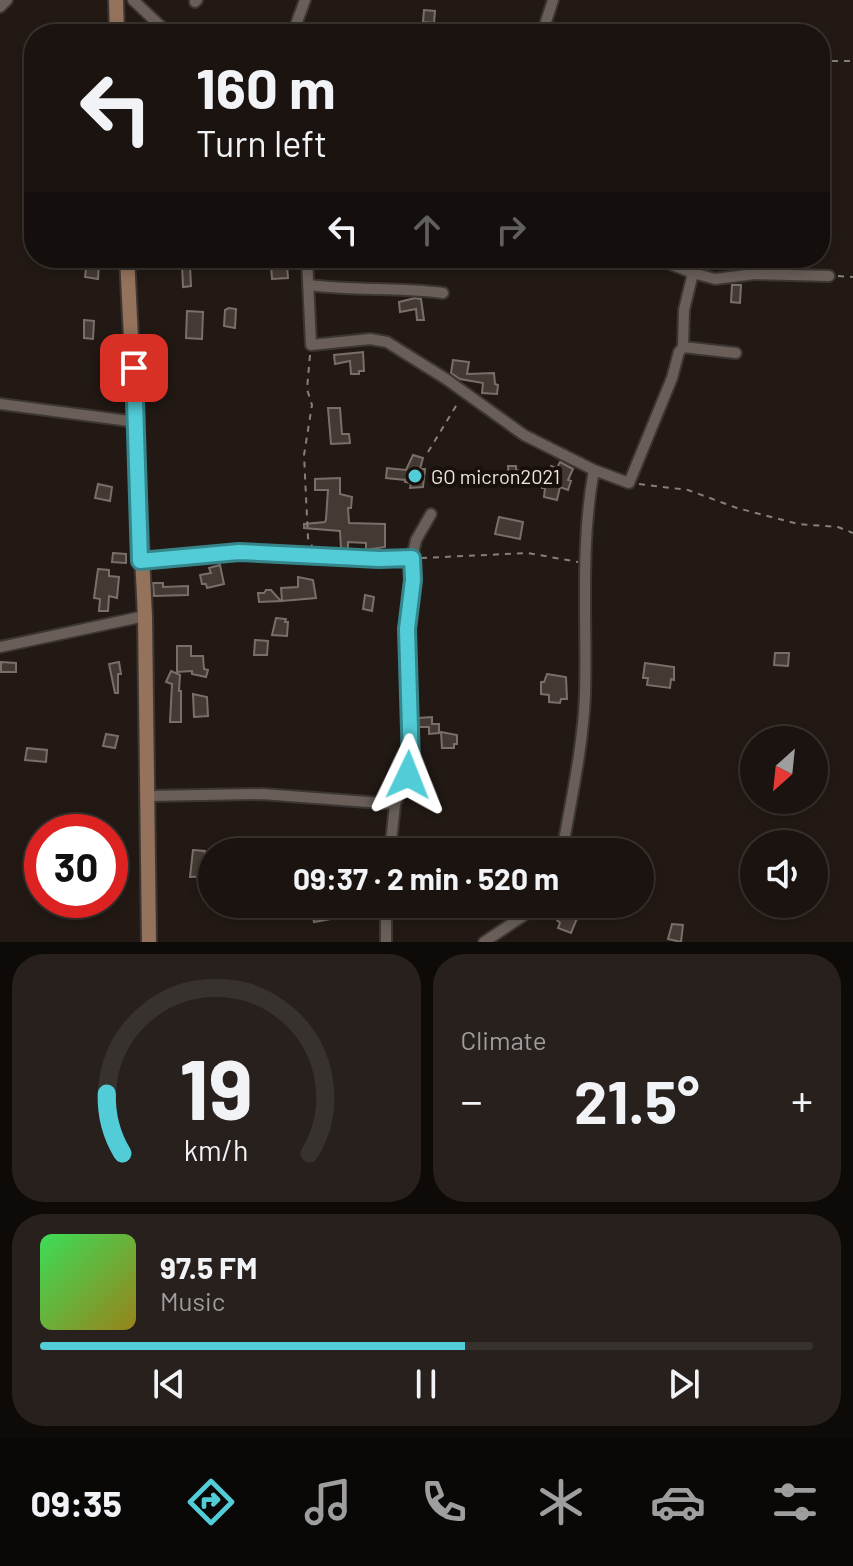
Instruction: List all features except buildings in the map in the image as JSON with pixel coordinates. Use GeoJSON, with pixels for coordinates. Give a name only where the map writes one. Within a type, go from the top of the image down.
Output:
{"type":"FeatureCollection","features":[{"type":"Feature","properties":{"kind":"main road"},"geometry":{"type":"LineString","coordinates":[[116,0],[117,24]]}},
{"type":"Feature","properties":{"kind":"main road"},"geometry":{"type":"LineString","coordinates":[[128,268],[145,616],[149,942]]}},
{"type":"Feature","properties":{"kind":"street"},"geometry":{"type":"LineString","coordinates":[[0,7],[7,0]]}},
{"type":"Feature","properties":{"kind":"street"},"geometry":{"type":"LineString","coordinates":[[133,0],[158,24]]}},
{"type":"Feature","properties":{"kind":"street"},"geometry":{"type":"LineString","coordinates":[[296,24],[305,0]]}},
{"type":"Feature","properties":{"kind":"street"},"geometry":{"type":"LineString","coordinates":[[545,24],[553,0]]}},
{"type":"Feature","properties":{"kind":"street"},"geometry":{"type":"LineString","coordinates":[[308,268],[311,345],[380,339],[446,379],[524,435],[594,470],[629,483],[663,404],[683,347],[684,310],[693,273]]}},
{"type":"Feature","properties":{"kind":"street"},"geometry":{"type":"LineString","coordinates":[[680,268],[715,279],[755,274],[829,276]]}},
{"type":"Feature","properties":{"kind":"street"},"geometry":{"type":"LineString","coordinates":[[309,285],[443,293]]}},
{"type":"Feature","properties":{"kind":"street"},"geometry":{"type":"LineString","coordinates":[[683,347],[736,353]]}},
{"type":"Feature","properties":{"kind":"street"},"geometry":{"type":"LineString","coordinates":[[0,404],[137,422]]}},
{"type":"Feature","properties":{"kind":"street"},"geometry":{"type":"LineString","coordinates":[[564,838],[583,721],[585,565],[588,499],[594,470]]}},
{"type":"Feature","properties":{"kind":"street"},"geometry":{"type":"LineString","coordinates":[[391,838],[395,804],[411,763],[407,629],[413,580],[412,558],[416,540],[431,514]]}},
{"type":"Feature","properties":{"kind":"street"},"geometry":{"type":"LineString","coordinates":[[140,561],[239,552],[412,558]]}},
{"type":"Feature","properties":{"kind":"street"},"geometry":{"type":"LineString","coordinates":[[0,647],[145,616]]}},
{"type":"Feature","properties":{"kind":"street"},"geometry":{"type":"LineString","coordinates":[[147,796],[262,794],[395,804]]}},
{"type":"Feature","properties":{"kind":"street"},"geometry":{"type":"LineString","coordinates":[[386,918],[386,942]]}},
{"type":"Feature","properties":{"kind":"street"},"geometry":{"type":"LineString","coordinates":[[484,942],[520,918]]}},
{"type":"Feature","properties":{"kind":"path"},"geometry":{"type":"LineString","coordinates":[[830,61],[853,61]]}},
{"type":"Feature","properties":{"kind":"path"},"geometry":{"type":"LineString","coordinates":[[829,276],[853,277]]}},
{"type":"Feature","properties":{"kind":"path"},"geometry":{"type":"LineString","coordinates":[[311,345],[307,389],[312,405],[304,455],[308,538],[316,556]]}},
{"type":"Feature","properties":{"kind":"path"},"geometry":{"type":"LineString","coordinates":[[428,452],[464,393]]}},
{"type":"Feature","properties":{"kind":"path"},"geometry":{"type":"LineString","coordinates":[[629,483],[688,490],[798,524],[838,527],[853,533]]}},
{"type":"Feature","properties":{"kind":"path"},"geometry":{"type":"LineString","coordinates":[[412,558],[528,553],[585,565]]}},
{"type":"Feature","properties":{"kind":"place","name":"GO micron2021"},"geometry":{"type":"Point","coordinates":[415,476]}},
{"type":"Feature","properties":{"kind":"route"},"geometry":{"type":"LineString","coordinates":[[134,368],[140,561],[239,552],[412,558],[413,580],[407,629],[411,763],[408,775]]}}]}
